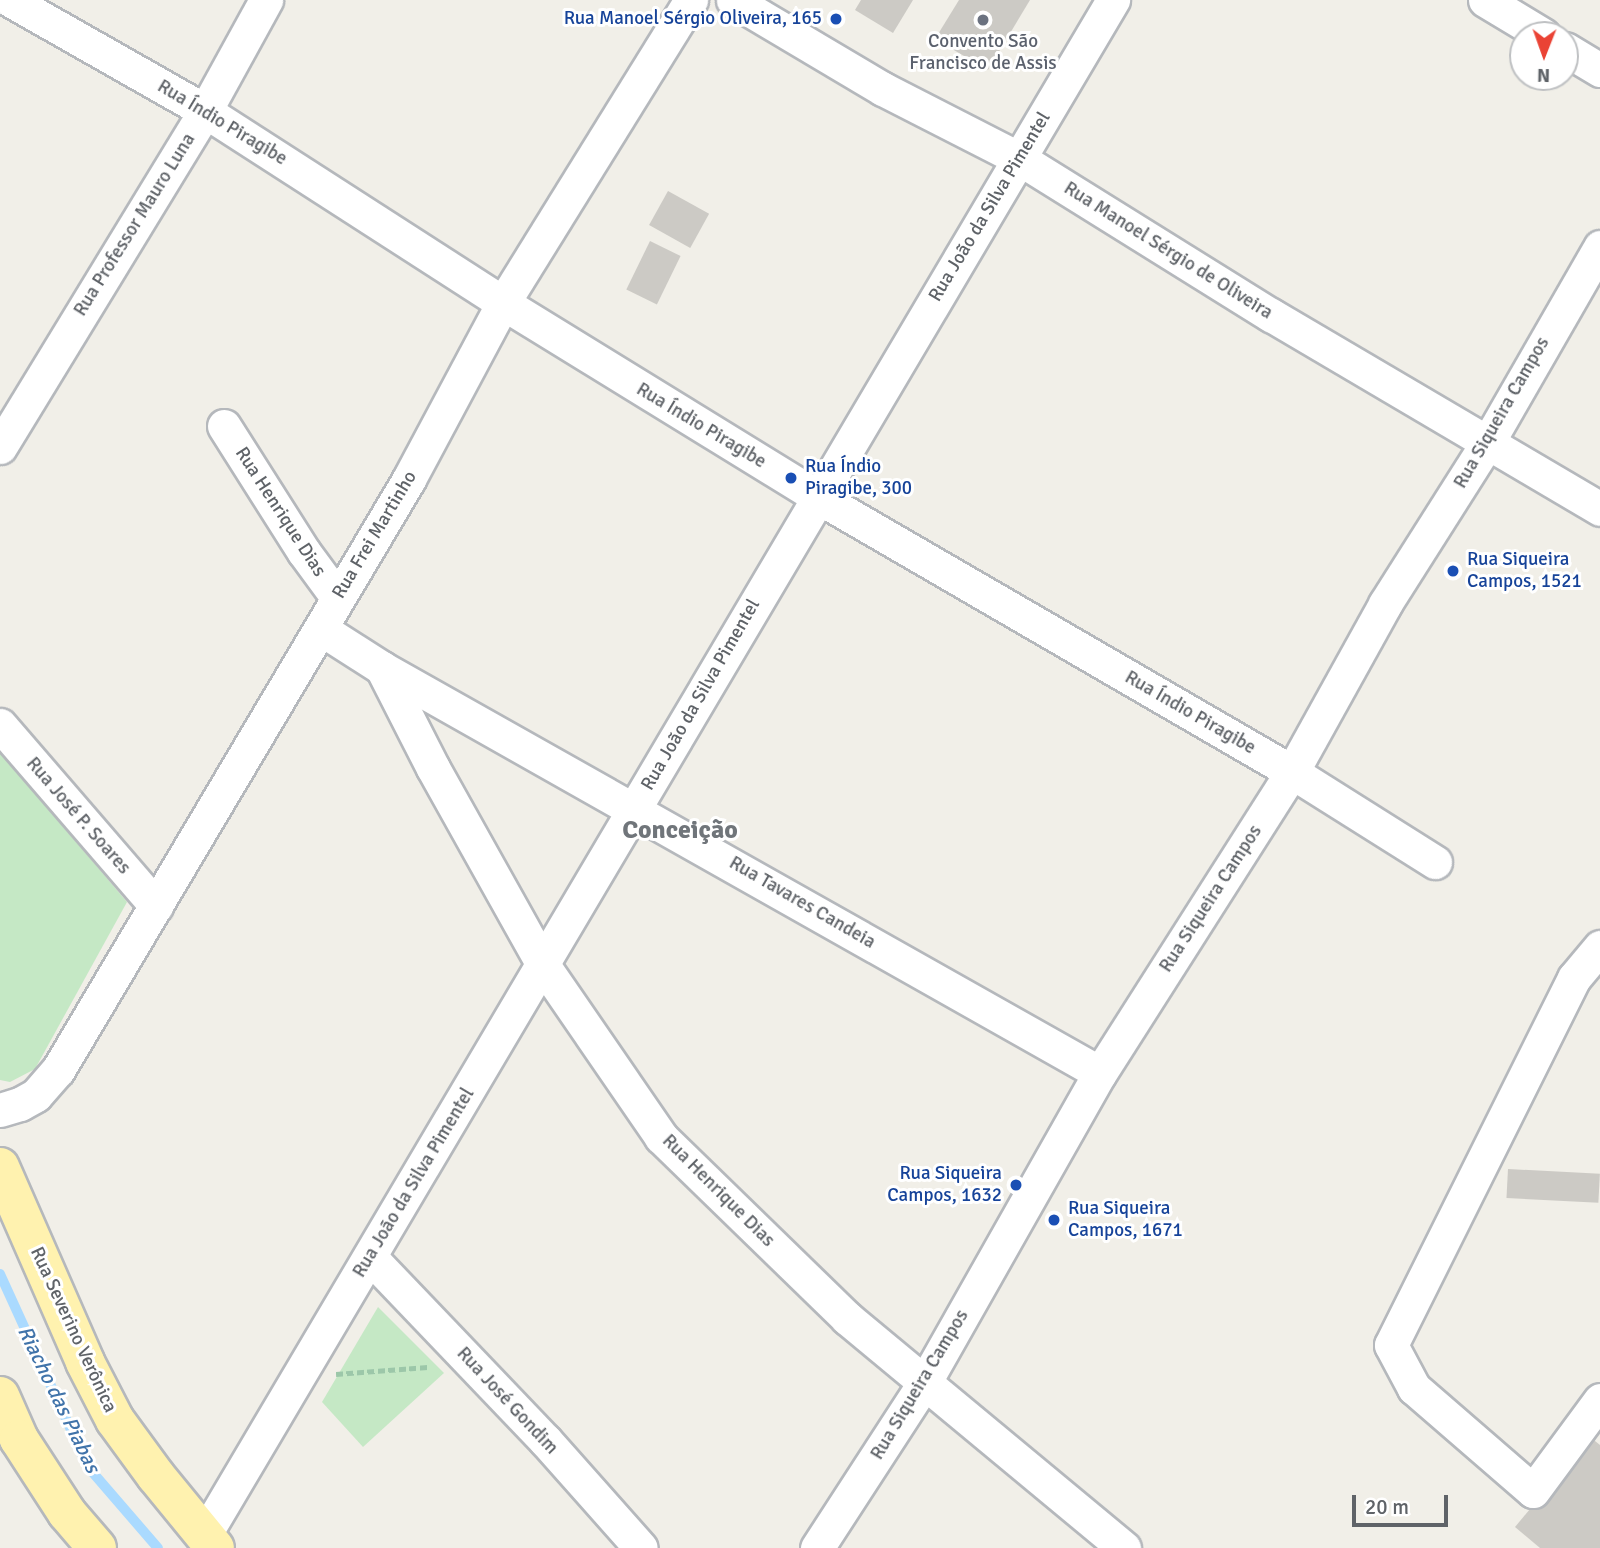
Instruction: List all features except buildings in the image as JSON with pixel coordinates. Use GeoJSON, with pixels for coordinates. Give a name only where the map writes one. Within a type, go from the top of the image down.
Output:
{"type":"FeatureCollection","features":[{"type":"Feature","properties":{"kind":"main road","name":"Rua Severino Verônica"},"geometry":{"type":"LineString","coordinates":[[0,1167],[85,1362],[115,1420],[156,1476],[210,1541]]}},
{"type":"Feature","properties":{"kind":"main road"},"geometry":{"type":"LineString","coordinates":[[0,1396],[19,1439],[67,1513],[97,1548]]}},
{"type":"Feature","properties":{"kind":"street","name":"Rua Índio Piragibe"},"geometry":{"type":"LineString","coordinates":[[10,0],[205,111],[503,303],[818,497],[1292,772],[1435,862]]}},
{"type":"Feature","properties":{"kind":"street","name":"Rua Professor Mauro Luna"},"geometry":{"type":"LineString","coordinates":[[0,447],[205,111],[266,0]]}},
{"type":"Feature","properties":{"kind":"street","name":"Rua Frei Martinho"},"geometry":{"type":"LineString","coordinates":[[0,1110],[20,1104],[36,1095],[58,1070],[409,479],[503,303],[691,0]]}},
{"type":"Feature","properties":{"kind":"street","name":"Rua Manoel Sérgio de Oliveira"},"geometry":{"type":"LineString","coordinates":[[733,0],[883,89],[1020,159],[1271,315],[1600,509]]}},
{"type":"Feature","properties":{"kind":"street","name":"Rua João da Silva Pimentel"},"geometry":{"type":"LineString","coordinates":[[210,1541],[299,1377],[1113,0]]}},
{"type":"Feature","properties":{"kind":"street"},"geometry":{"type":"LineString","coordinates":[[1485,0],[1520,21]]}},
{"type":"Feature","properties":{"kind":"street"},"geometry":{"type":"LineString","coordinates":[[1579,57],[1600,70]]}},
{"type":"Feature","properties":{"kind":"street","name":"Rua Siqueira Campos"},"geometry":{"type":"LineString","coordinates":[[817,1548],[926,1380],[1100,1073],[1292,772],[1385,604],[1488,442],[1600,247]]}},
{"type":"Feature","properties":{"kind":"street","name":"Rua Henrique Dias"},"geometry":{"type":"LineString","coordinates":[[224,426],[304,552],[337,597]]}},
{"type":"Feature","properties":{"kind":"street","name":"Rua Tavares Candeia"},"geometry":{"type":"LineString","coordinates":[[321,629],[382,668],[1100,1073]]}},
{"type":"Feature","properties":{"kind":"street","name":"Rua Henrique Dias"},"geometry":{"type":"LineString","coordinates":[[382,668],[432,768],[543,965],[662,1138],[847,1318],[926,1380],[1124,1548]]}},
{"type":"Feature","properties":{"kind":"street","name":"Rua José P. Soares"},"geometry":{"type":"LineString","coordinates":[[0,725],[156,906]]}},
{"type":"Feature","properties":{"kind":"street"},"geometry":{"type":"LineString","coordinates":[[1600,947],[1574,978],[1391,1345],[1414,1388],[1533,1491],[1600,1400]]}},
{"type":"Feature","properties":{"kind":"street","name":"Rua José Gondim"},"geometry":{"type":"LineString","coordinates":[[370,1257],[641,1548]]}},
{"type":"Feature","properties":{"kind":"path"},"geometry":{"type":"LineString","coordinates":[[299,1377],[471,1363]]}},
{"type":"Feature","properties":{"kind":"green space"},"geometry":{"type":"Polygon","coordinates":[[[0,752],[127,902],[35,1069],[10,1082],[0,1080],[0,752]]]}},
{"type":"Feature","properties":{"kind":"green space"},"geometry":{"type":"Polygon","coordinates":[[[378,1307],[444,1373],[363,1447],[322,1402],[378,1307]]]}},
{"type":"Feature","properties":{"kind":"waterway","name":"Riacho das Piabas"},"geometry":{"type":"LineString","coordinates":[[0,1274],[88,1467],[158,1548]]}},
{"type":"Feature","properties":{"kind":"place","name":"Rua Manoel Sérgio Oliveira, 165"},"geometry":{"type":"Point","coordinates":[836,19]}},
{"type":"Feature","properties":{"kind":"place","name":"Convento São Francisco de Assis"},"geometry":{"type":"Point","coordinates":[983,20]}},
{"type":"Feature","properties":{"kind":"place","name":"Rua Índio Piragibe, 300"},"geometry":{"type":"Point","coordinates":[791,478]}},
{"type":"Feature","properties":{"kind":"place","name":"Rua Siqueira Campos, 1521"},"geometry":{"type":"Point","coordinates":[1453,571]}},
{"type":"Feature","properties":{"kind":"place","name":"Rua Siqueira Campos, 1632"},"geometry":{"type":"Point","coordinates":[1016,1185]}},
{"type":"Feature","properties":{"kind":"place","name":"Rua Siqueira Campos, 1671"},"geometry":{"type":"Point","coordinates":[1054,1220]}},
{"type":"Feature","properties":{"kind":"district","name":"Conceição"},"geometry":{"type":"Point","coordinates":[680,831]}}]}
